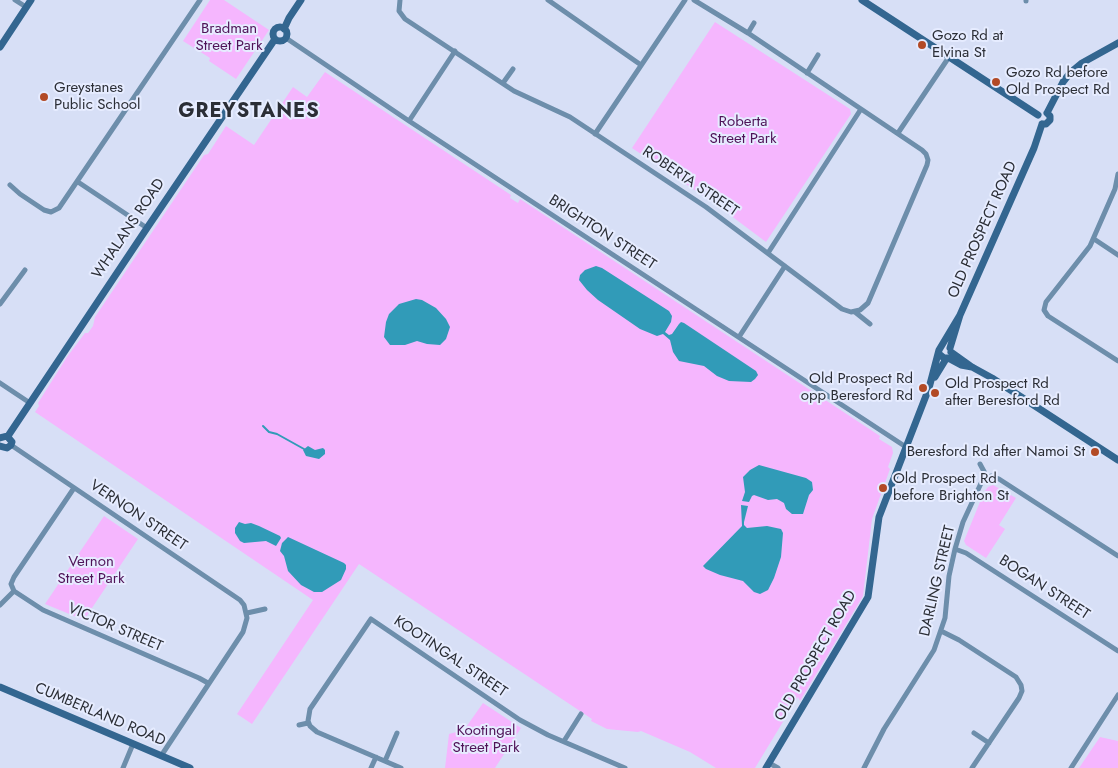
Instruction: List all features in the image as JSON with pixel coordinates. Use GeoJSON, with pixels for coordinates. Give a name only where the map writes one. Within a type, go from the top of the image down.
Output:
{"type":"FeatureCollection","features":[{"type":"Feature","properties":{"kind":"street"},"geometry":{"type":"LineString","coordinates":[[15,0],[26,7]]}},
{"type":"Feature","properties":{"kind":"street"},"geometry":{"type":"LineString","coordinates":[[0,47],[31,0]]}},
{"type":"Feature","properties":{"kind":"street"},"geometry":{"type":"LineString","coordinates":[[10,185],[20,194],[52,214],[62,206],[200,0]]}},
{"type":"Feature","properties":{"kind":"street"},"geometry":{"type":"LineString","coordinates":[[284,29],[301,0]]}},
{"type":"Feature","properties":{"kind":"street","name":"ROBERTA STREET"},"geometry":{"type":"LineString","coordinates":[[400,0],[399,11],[402,16],[517,92],[570,117],[706,206],[842,309],[855,312],[870,324]]}},
{"type":"Feature","properties":{"kind":"street"},"geometry":{"type":"LineString","coordinates":[[548,0],[641,65]]}},
{"type":"Feature","properties":{"kind":"street"},"geometry":{"type":"LineString","coordinates":[[596,134],[684,0]]}},
{"type":"Feature","properties":{"kind":"street"},"geometry":{"type":"LineString","coordinates":[[694,0],[748,33],[930,156],[928,165],[868,303],[863,309],[855,312]]}},
{"type":"Feature","properties":{"kind":"street"},"geometry":{"type":"LineString","coordinates":[[862,0],[1038,115]]}},
{"type":"Feature","properties":{"kind":"street"},"geometry":{"type":"LineString","coordinates":[[748,33],[754,23]]}},
{"type":"Feature","properties":{"kind":"street"},"geometry":{"type":"LineString","coordinates":[[279,28],[284,29],[287,33],[286,38],[280,41],[275,39],[273,34],[275,30],[279,28]]}},
{"type":"Feature","properties":{"kind":"street","name":"BRIGHTON STREET"},"geometry":{"type":"LineString","coordinates":[[286,38],[409,121],[906,447]]}},
{"type":"Feature","properties":{"kind":"street","name":"WHALANS ROAD"},"geometry":{"type":"LineString","coordinates":[[8,436],[146,228],[275,39]]}},
{"type":"Feature","properties":{"kind":"street"},"geometry":{"type":"LineString","coordinates":[[1047,113],[1063,82],[1070,73],[1082,63],[1118,43]]}},
{"type":"Feature","properties":{"kind":"street"},"geometry":{"type":"LineString","coordinates":[[409,121],[455,51]]}},
{"type":"Feature","properties":{"kind":"street"},"geometry":{"type":"LineString","coordinates":[[807,73],[818,55]]}},
{"type":"Feature","properties":{"kind":"street"},"geometry":{"type":"LineString","coordinates":[[898,133],[949,57]]}},
{"type":"Feature","properties":{"kind":"street"},"geometry":{"type":"LineString","coordinates":[[503,83],[513,69]]}},
{"type":"Feature","properties":{"kind":"street"},"geometry":{"type":"LineString","coordinates":[[768,253],[862,109]]}},
{"type":"Feature","properties":{"kind":"street"},"geometry":{"type":"LineString","coordinates":[[1038,115],[1042,112],[1047,113]]}},
{"type":"Feature","properties":{"kind":"street"},"geometry":{"type":"LineString","coordinates":[[1038,115],[1038,121],[1046,124],[1050,120],[1050,116],[1047,113]]}},
{"type":"Feature","properties":{"kind":"street","name":"OLD PROSPECT ROAD"},"geometry":{"type":"LineString","coordinates":[[768,766],[868,597],[879,517],[929,388],[946,353],[960,315],[1034,148],[1042,124]]}},
{"type":"Feature","properties":{"kind":"street"},"geometry":{"type":"LineString","coordinates":[[1118,174],[1116,189],[1087,252],[1046,302],[1042,310],[1048,316],[1118,361]]}},
{"type":"Feature","properties":{"kind":"street"},"geometry":{"type":"LineString","coordinates":[[78,182],[146,228]]}},
{"type":"Feature","properties":{"kind":"street"},"geometry":{"type":"LineString","coordinates":[[1094,239],[1118,255]]}},
{"type":"Feature","properties":{"kind":"street"},"geometry":{"type":"LineString","coordinates":[[739,337],[785,266]]}},
{"type":"Feature","properties":{"kind":"street"},"geometry":{"type":"LineString","coordinates":[[0,304],[25,270]]}},
{"type":"Feature","properties":{"kind":"street"},"geometry":{"type":"LineString","coordinates":[[946,353],[964,360],[972,367],[1118,460]]}},
{"type":"Feature","properties":{"kind":"street"},"geometry":{"type":"LineString","coordinates":[[0,383],[30,403]]}},
{"type":"Feature","properties":{"kind":"street"},"geometry":{"type":"LineString","coordinates":[[0,438],[8,436],[12,441],[11,446],[6,448],[0,447]]}},
{"type":"Feature","properties":{"kind":"street","name":"VERNON STREET"},"geometry":{"type":"LineString","coordinates":[[11,446],[240,600],[246,612]]}},
{"type":"Feature","properties":{"kind":"street"},"geometry":{"type":"LineString","coordinates":[[980,464],[987,477],[993,476],[999,479],[1118,555]]}},
{"type":"Feature","properties":{"kind":"street","name":"DARLING STREET"},"geometry":{"type":"LineString","coordinates":[[864,768],[884,729],[930,658],[941,631],[955,548],[980,482],[987,477]]}},
{"type":"Feature","properties":{"kind":"street"},"geometry":{"type":"LineString","coordinates":[[0,605],[14,591],[11,584],[14,577],[74,488]]}},
{"type":"Feature","properties":{"kind":"street","name":"BOGAN STREET"},"geometry":{"type":"LineString","coordinates":[[955,548],[966,553],[1118,651]]}},
{"type":"Feature","properties":{"kind":"street","name":"VICTOR STREET"},"geometry":{"type":"LineString","coordinates":[[14,591],[43,610],[208,683]]}},
{"type":"Feature","properties":{"kind":"street"},"geometry":{"type":"LineString","coordinates":[[161,756],[243,632],[246,623],[246,612],[266,609]]}},
{"type":"Feature","properties":{"kind":"street","name":"KOOTINGAL STREET"},"geometry":{"type":"LineString","coordinates":[[308,723],[310,709],[371,619],[520,720],[548,735],[625,768]]}},
{"type":"Feature","properties":{"kind":"street"},"geometry":{"type":"LineString","coordinates":[[941,631],[959,640],[1016,677],[1022,688],[1019,698],[972,768]]}},
{"type":"Feature","properties":{"kind":"street","name":"CUMBERLAND ROAD"},"geometry":{"type":"LineString","coordinates":[[0,687],[190,768]]}},
{"type":"Feature","properties":{"kind":"street"},"geometry":{"type":"LineString","coordinates":[[1022,688],[1030,687]]}},
{"type":"Feature","properties":{"kind":"street"},"geometry":{"type":"LineString","coordinates":[[1070,768],[1118,695]]}},
{"type":"Feature","properties":{"kind":"street"},"geometry":{"type":"LineString","coordinates":[[564,741],[581,714]]}},
{"type":"Feature","properties":{"kind":"street"},"geometry":{"type":"LineString","coordinates":[[299,725],[308,723],[317,732],[401,768]]}},
{"type":"Feature","properties":{"kind":"street"},"geometry":{"type":"LineString","coordinates":[[385,761],[397,733]]}},
{"type":"Feature","properties":{"kind":"street"},"geometry":{"type":"LineString","coordinates":[[974,733],[989,743]]}},
{"type":"Feature","properties":{"kind":"street"},"geometry":{"type":"LineString","coordinates":[[122,768],[133,744]]}},
{"type":"Feature","properties":{"kind":"street"},"geometry":{"type":"LineString","coordinates":[[371,768],[376,757]]}},
{"type":"Feature","properties":{"kind":"street"},"geometry":{"type":"LineString","coordinates":[[768,766],[778,768]]}},
{"type":"Feature","properties":{"kind":"green space","name":"Bradman Street Park"},"geometry":{"type":"Polygon","coordinates":[[[210,0],[224,0],[269,30],[236,79],[209,61],[210,58],[183,41],[210,0]]]}},
{"type":"Feature","properties":{"kind":"green space","name":"Roberta Street Park"},"geometry":{"type":"Polygon","coordinates":[[[715,22],[850,109],[851,114],[766,242],[714,203],[632,148],[715,22]]]}},
{"type":"Feature","properties":{"kind":"green space"},"geometry":{"type":"Polygon","coordinates":[[[325,72],[511,195],[510,198],[518,203],[520,199],[880,436],[879,439],[892,447],[893,453],[888,467],[890,469],[872,519],[863,596],[800,701],[798,697],[755,768],[716,768],[690,752],[641,731],[607,729],[591,721],[592,719],[359,564],[252,724],[237,714],[313,600],[35,412],[39,406],[38,403],[67,357],[85,333],[88,333],[93,326],[95,317],[204,155],[208,154],[226,126],[254,145],[293,87],[307,97],[325,72]]]}},
{"type":"Feature","properties":{"kind":"green space"},"geometry":{"type":"Polygon","coordinates":[[[993,485],[1016,498],[999,525],[1005,529],[986,558],[966,545],[964,541],[984,492],[993,485]]]}},
{"type":"Feature","properties":{"kind":"green space","name":"Vernon Street Park"},"geometry":{"type":"Polygon","coordinates":[[[104,516],[138,539],[84,620],[45,604],[104,516]]]}},
{"type":"Feature","properties":{"kind":"green space","name":"Kootingal Street Park"},"geometry":{"type":"Polygon","coordinates":[[[483,703],[521,728],[495,768],[445,768],[449,734],[464,730],[483,703]]]}},
{"type":"Feature","properties":{"kind":"green space"},"geometry":{"type":"Polygon","coordinates":[[[1100,737],[1118,741],[1118,768],[1079,768],[1100,737]]]}},
{"type":"Feature","properties":{"kind":"water"},"geometry":{"type":"Polygon","coordinates":[[[596,266],[669,311],[672,316],[671,322],[665,332],[669,335],[672,334],[681,322],[684,323],[756,371],[758,375],[751,382],[729,381],[717,376],[704,366],[679,361],[673,352],[670,340],[663,334],[657,336],[640,329],[598,300],[587,290],[579,280],[580,275],[585,270],[596,266]]]}},
{"type":"Feature","properties":{"kind":"water"},"geometry":{"type":"Polygon","coordinates":[[[416,299],[422,300],[436,308],[446,319],[450,327],[446,339],[440,345],[417,341],[405,345],[390,345],[384,337],[389,314],[399,304],[416,299]]]}},
{"type":"Feature","properties":{"kind":"water"},"geometry":{"type":"Polygon","coordinates":[[[308,446],[315,450],[323,448],[325,454],[319,459],[306,456],[303,450],[308,446]]]}},
{"type":"Feature","properties":{"kind":"water"},"geometry":{"type":"Polygon","coordinates":[[[759,465],[806,478],[812,482],[813,490],[809,495],[803,514],[792,514],[786,509],[784,503],[777,499],[768,500],[754,495],[749,502],[742,501],[745,492],[743,477],[759,465]]]}},
{"type":"Feature","properties":{"kind":"water"},"geometry":{"type":"Polygon","coordinates":[[[741,505],[748,506],[744,522],[747,528],[767,526],[781,529],[783,533],[781,557],[774,578],[768,590],[760,594],[754,592],[743,581],[720,575],[703,566],[742,526],[741,505]]]}},
{"type":"Feature","properties":{"kind":"water"},"geometry":{"type":"Polygon","coordinates":[[[239,522],[259,526],[281,538],[276,546],[266,541],[244,543],[240,541],[235,533],[235,528],[239,522]]]}},
{"type":"Feature","properties":{"kind":"water"},"geometry":{"type":"Polygon","coordinates":[[[288,537],[344,563],[346,569],[341,580],[322,592],[314,592],[301,585],[288,571],[284,556],[280,551],[282,543],[288,537]]]}},
{"type":"Feature","properties":{"kind":"waterway"},"geometry":{"type":"LineString","coordinates":[[263,426],[269,432],[277,434],[304,449]]}},
{"type":"Feature","properties":{"kind":"place","name":"Gozo Rd at Elvina St"},"geometry":{"type":"Point","coordinates":[922,45]}},
{"type":"Feature","properties":{"kind":"place","name":"Gozo Rd before Old Prospect Rd"},"geometry":{"type":"Point","coordinates":[996,82]}},
{"type":"Feature","properties":{"kind":"place","name":"Greystanes Public School"},"geometry":{"type":"Point","coordinates":[44,97]}},
{"type":"Feature","properties":{"kind":"place","name":"Old Prospect Rd opp Beresford Rd"},"geometry":{"type":"Point","coordinates":[923,388]}},
{"type":"Feature","properties":{"kind":"place","name":"Old Prospect Rd after Beresford Rd"},"geometry":{"type":"Point","coordinates":[935,393]}},
{"type":"Feature","properties":{"kind":"place","name":"Beresford Rd after Namoi St"},"geometry":{"type":"Point","coordinates":[1095,452]}},
{"type":"Feature","properties":{"kind":"place","name":"Old Prospect Rd before Brighton St"},"geometry":{"type":"Point","coordinates":[883,488]}},
{"type":"Feature","properties":{"kind":"district","name":"GREYSTANES"},"geometry":{"type":"Point","coordinates":[249,112]}}]}
